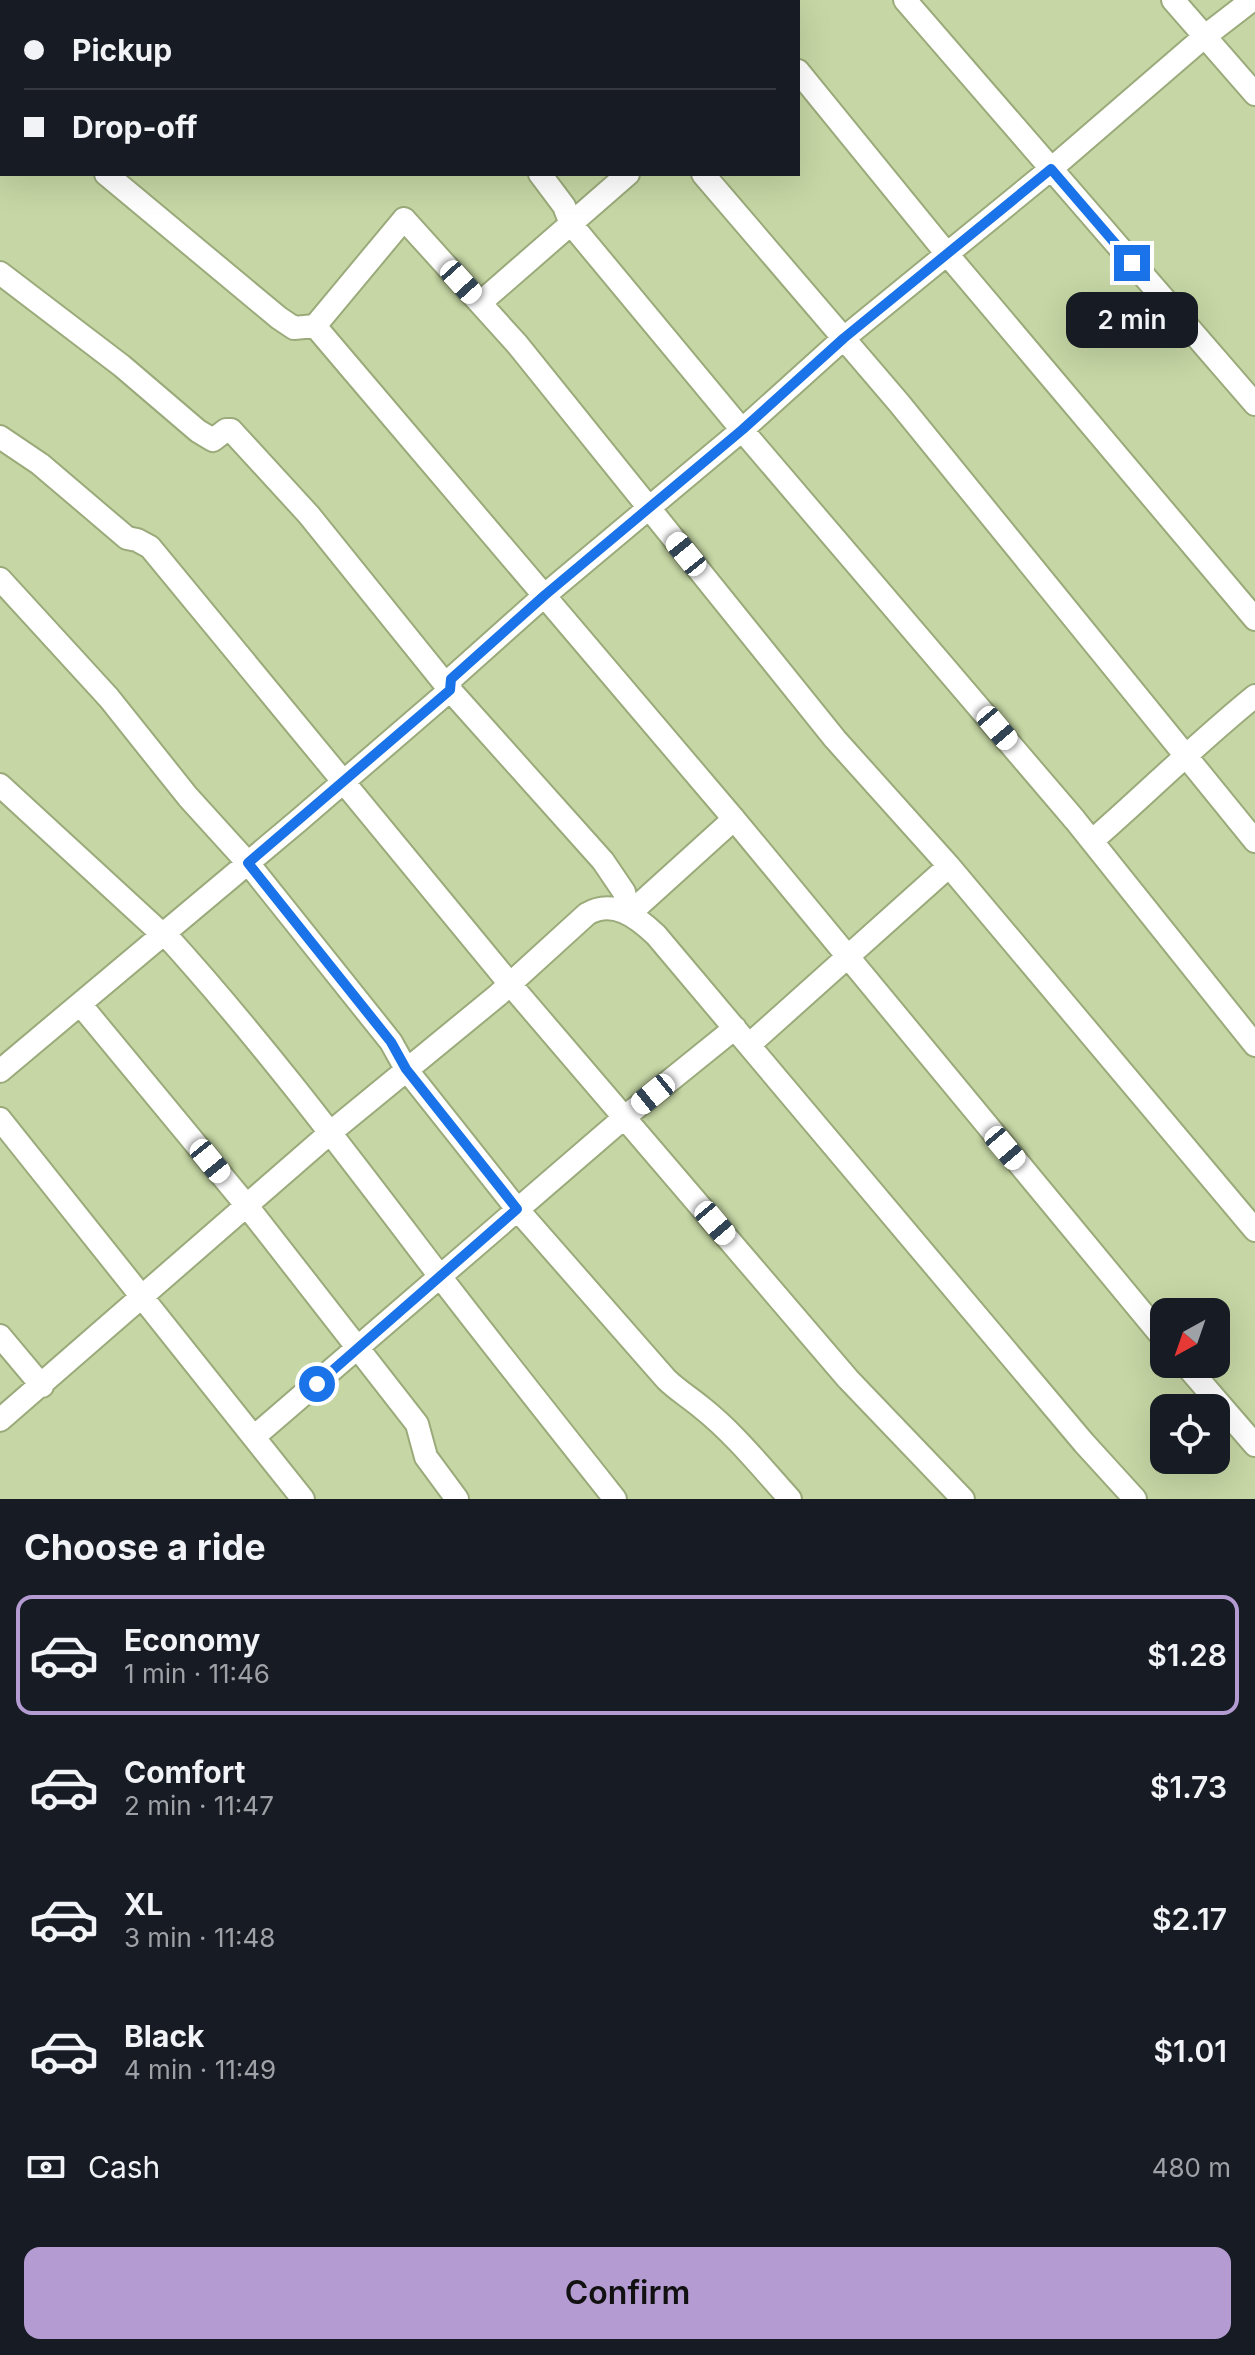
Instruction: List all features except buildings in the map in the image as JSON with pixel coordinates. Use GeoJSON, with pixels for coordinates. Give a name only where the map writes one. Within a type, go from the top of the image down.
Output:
{"type":"FeatureCollection","features":[{"type":"Feature","properties":{"kind":"street"},"geometry":{"type":"LineString","coordinates":[[905,0],[1255,404]]}},
{"type":"Feature","properties":{"kind":"street"},"geometry":{"type":"LineString","coordinates":[[1173,0],[1255,94]]}},
{"type":"Feature","properties":{"kind":"street"},"geometry":{"type":"LineString","coordinates":[[0,1071],[450,690],[451,679],[545,595],[742,430],[844,338],[1252,0]]}},
{"type":"Feature","properties":{"kind":"street"},"geometry":{"type":"LineString","coordinates":[[800,73],[947,254],[1255,619]]}},
{"type":"Feature","properties":{"kind":"street"},"geometry":{"type":"LineString","coordinates":[[108,176],[294,328],[315,326],[404,219],[517,344],[835,739],[949,866],[1255,1230]]}},
{"type":"Feature","properties":{"kind":"street"},"geometry":{"type":"LineString","coordinates":[[542,176],[564,206],[571,224],[1092,841],[1255,1045]]}},
{"type":"Feature","properties":{"kind":"street"},"geometry":{"type":"LineString","coordinates":[[480,303],[626,176]]}},
{"type":"Feature","properties":{"kind":"street"},"geometry":{"type":"LineString","coordinates":[[705,176],[844,338],[1255,841]]}},
{"type":"Feature","properties":{"kind":"street"},"geometry":{"type":"LineString","coordinates":[[0,273],[122,366],[198,431],[213,440],[226,430],[231,430],[309,515],[450,690],[603,861],[624,892],[629,914]]}},
{"type":"Feature","properties":{"kind":"street"},"geometry":{"type":"LineString","coordinates":[[315,326],[734,819],[1150,1322]]}},
{"type":"Feature","properties":{"kind":"street"},"geometry":{"type":"LineString","coordinates":[[0,437],[40,464],[116,531],[150,547],[510,984],[848,1379],[963,1499]]}},
{"type":"Feature","properties":{"kind":"street"},"geometry":{"type":"LineString","coordinates":[[0,579],[109,698],[188,797],[248,863],[391,1042],[406,1069],[517,1209],[666,1379],[680,1393],[702,1407],[790,1499]]}},
{"type":"Feature","properties":{"kind":"street"},"geometry":{"type":"LineString","coordinates":[[1092,841],[1185,755],[1255,696]]}},
{"type":"Feature","properties":{"kind":"street"},"geometry":{"type":"LineString","coordinates":[[0,785],[163,934],[220,994],[331,1132],[615,1499]]}},
{"type":"Feature","properties":{"kind":"street"},"geometry":{"type":"LineString","coordinates":[[629,914],[734,819]]}},
{"type":"Feature","properties":{"kind":"street"},"geometry":{"type":"LineString","coordinates":[[254,1437],[626,1116],[742,1036],[847,957],[949,866]]}},
{"type":"Feature","properties":{"kind":"street"},"geometry":{"type":"LineString","coordinates":[[0,1420],[331,1132],[510,984],[587,914],[605,907],[629,914],[656,935],[1084,1443],[1135,1499]]}},
{"type":"Feature","properties":{"kind":"street"},"geometry":{"type":"LineString","coordinates":[[80,1004],[247,1206],[417,1424],[426,1457],[451,1497]]}},
{"type":"Feature","properties":{"kind":"street"},"geometry":{"type":"LineString","coordinates":[[0,1119],[303,1499]]}},
{"type":"Feature","properties":{"kind":"street"},"geometry":{"type":"LineString","coordinates":[[0,1336],[42,1386]]}},
{"type":"Feature","properties":{"kind":"street"},"geometry":{"type":"LineString","coordinates":[[1197,1378],[1255,1445]]}},
{"type":"Feature","properties":{"kind":"route"},"geometry":{"type":"LineString","coordinates":[[317,1384],[517,1209],[406,1069],[391,1042],[248,863],[450,690],[451,679],[545,595],[742,430],[844,338],[1051,169],[1132,263]]}}]}
